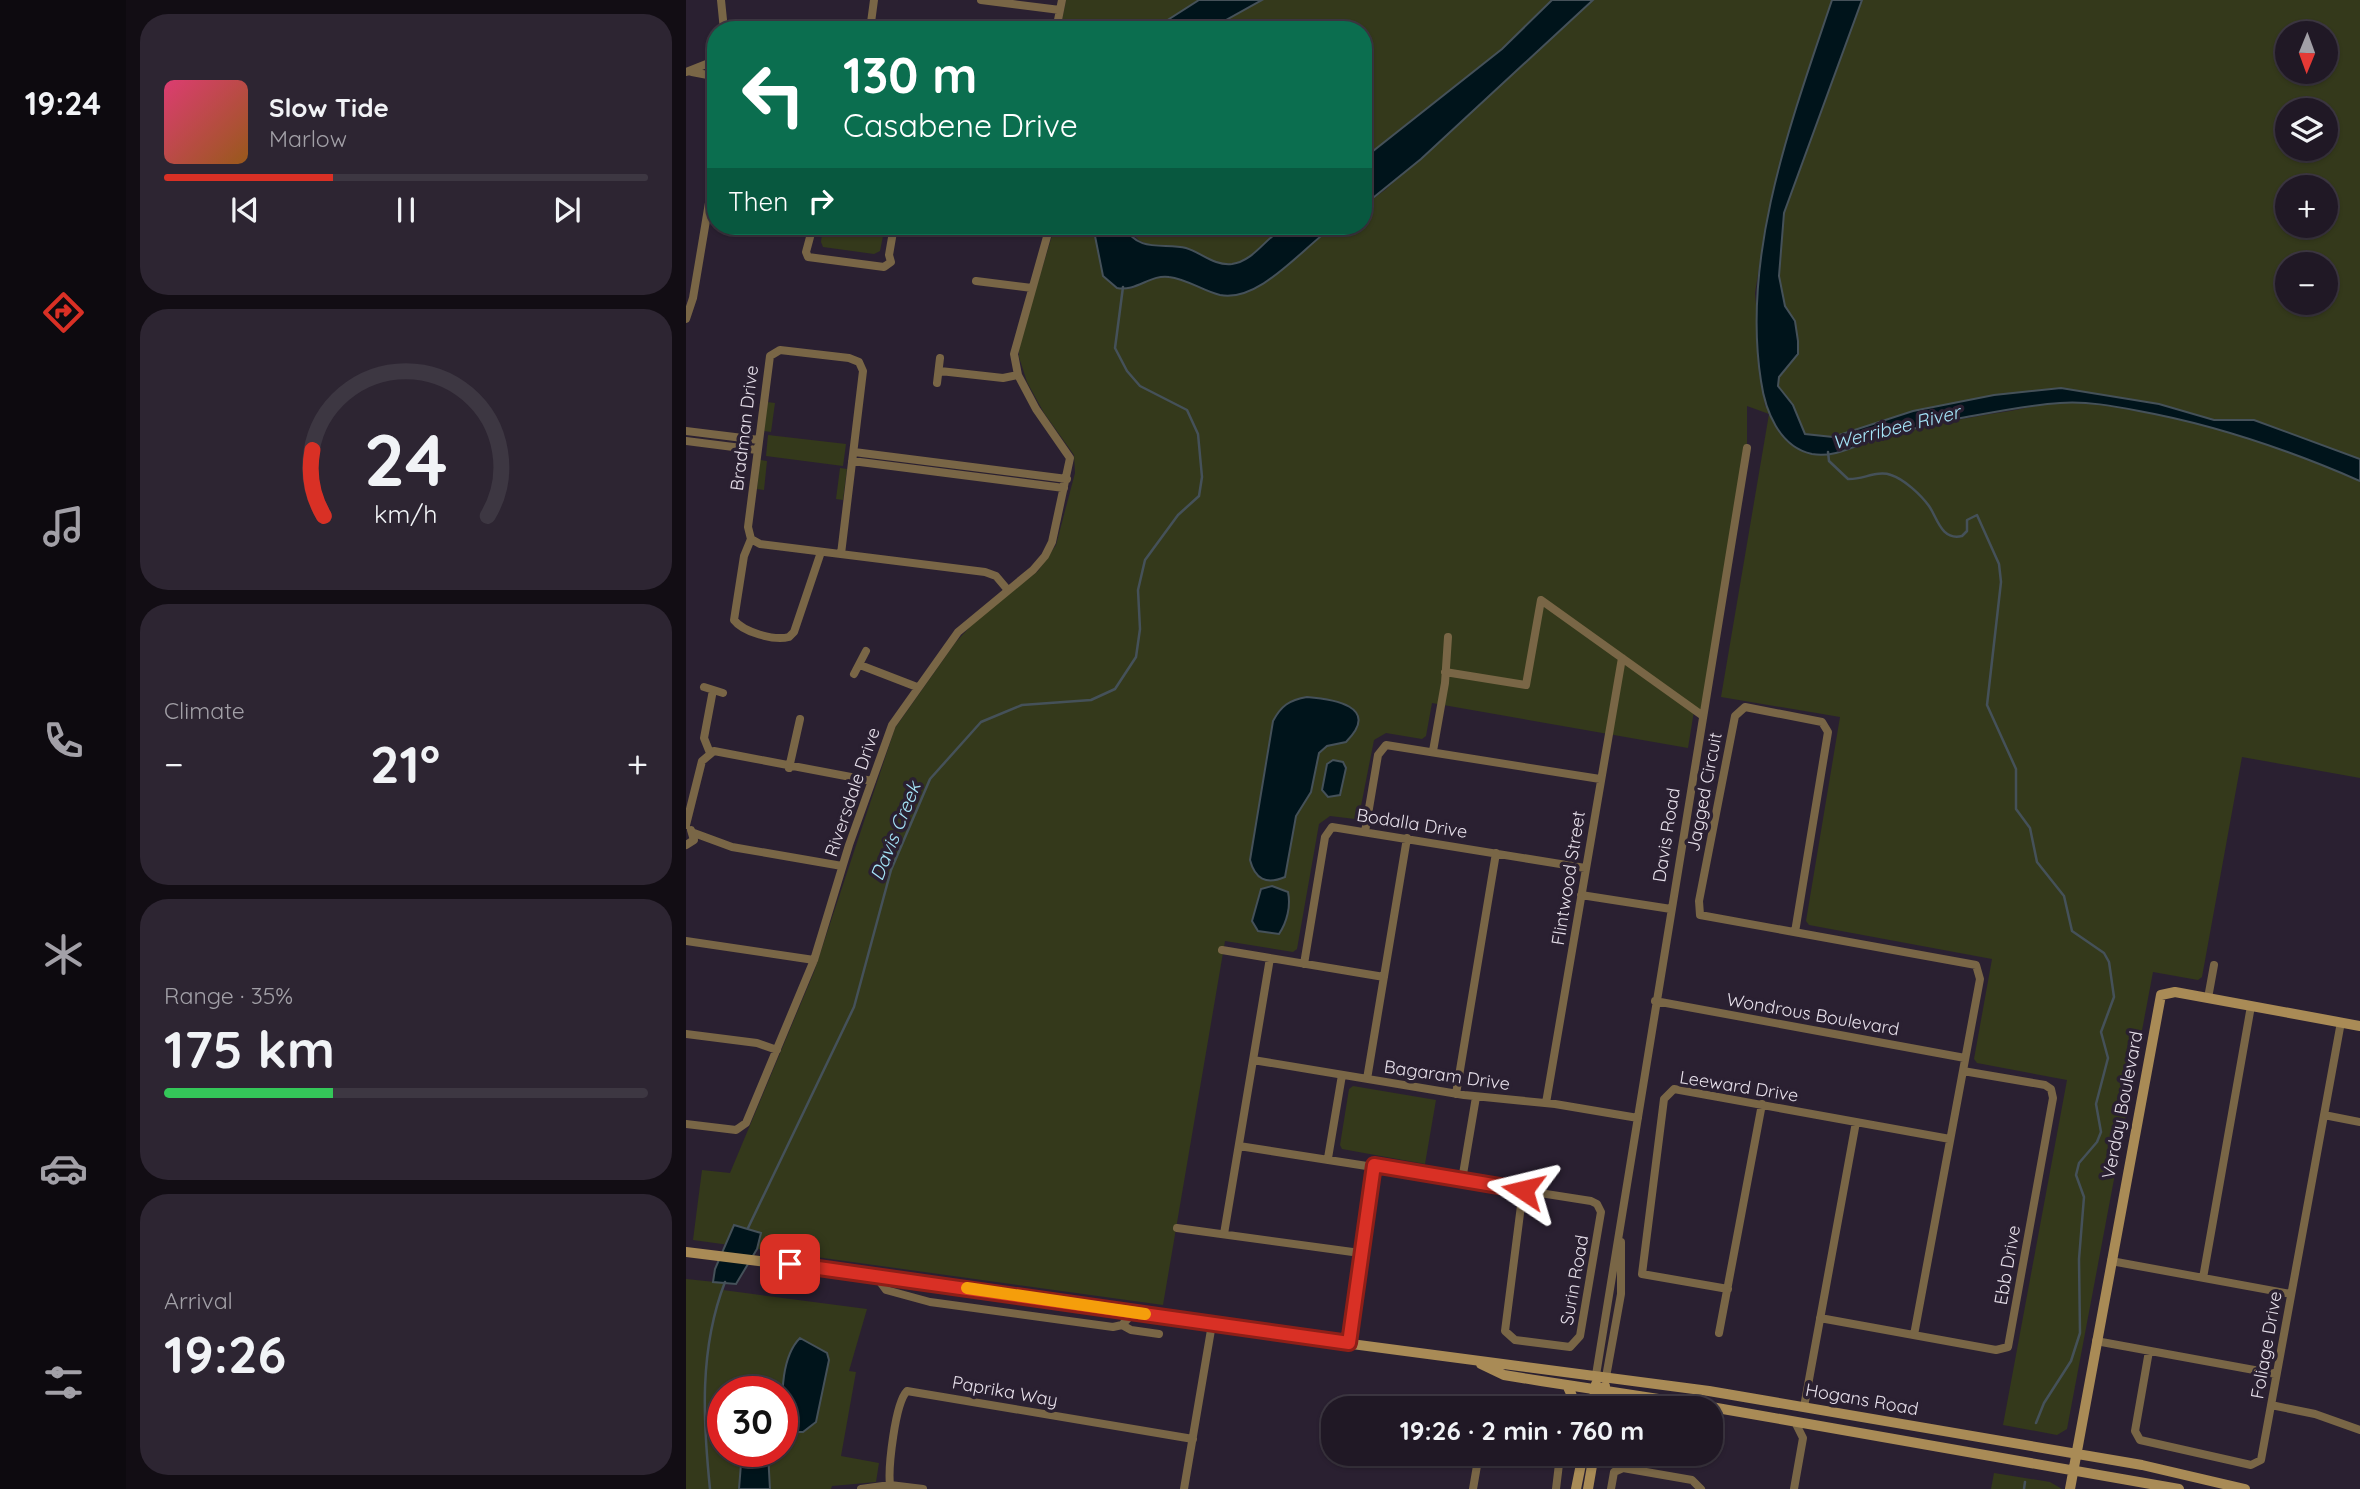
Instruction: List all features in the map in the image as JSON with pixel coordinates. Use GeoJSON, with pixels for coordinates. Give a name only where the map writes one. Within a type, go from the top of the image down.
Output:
{"type":"FeatureCollection","features":[{"type":"Feature","properties":{"kind":"street"},"geometry":{"type":"LineString","coordinates":[[721,0],[723,21]]}},
{"type":"Feature","properties":{"kind":"street"},"geometry":{"type":"LineString","coordinates":[[871,21],[874,0]]}},
{"type":"Feature","properties":{"kind":"street"},"geometry":{"type":"LineString","coordinates":[[981,0],[1060,10]]}},
{"type":"Feature","properties":{"kind":"street"},"geometry":{"type":"LineString","coordinates":[[1058,21],[1062,0]]}},
{"type":"Feature","properties":{"kind":"street"},"geometry":{"type":"LineString","coordinates":[[687,72],[707,63]]}},
{"type":"Feature","properties":{"kind":"street"},"geometry":{"type":"LineString","coordinates":[[687,72],[707,76]]}},
{"type":"Feature","properties":{"kind":"street"},"geometry":{"type":"LineString","coordinates":[[686,319],[693,298],[707,215]]}},
{"type":"Feature","properties":{"kind":"street"},"geometry":{"type":"LineString","coordinates":[[811,235],[806,252],[808,257],[884,267],[891,262],[889,255],[892,235]]}},
{"type":"Feature","properties":{"kind":"street","name":"Riversdale Drive"},"geometry":{"type":"LineString","coordinates":[[686,1124],[733,1130],[744,1126],[814,960],[842,866],[890,730],[958,632],[1033,570],[1049,549],[1071,463],[1069,454],[1036,409],[1018,375],[1014,361],[1015,342],[1047,235]]}},
{"type":"Feature","properties":{"kind":"street"},"geometry":{"type":"LineString","coordinates":[[976,281],[1032,288]]}},
{"type":"Feature","properties":{"kind":"street","name":"Bradman Drive"},"geometry":{"type":"LineString","coordinates":[[821,551],[794,632],[789,637],[776,639],[741,627],[734,620],[744,556],[751,539],[748,527],[757,450],[768,360],[773,352],[784,350],[849,358],[860,363],[863,371],[841,554]]}},
{"type":"Feature","properties":{"kind":"street"},"geometry":{"type":"LineString","coordinates":[[937,383],[940,358]]}},
{"type":"Feature","properties":{"kind":"street"},"geometry":{"type":"LineString","coordinates":[[940,371],[1003,378],[1018,375]]}},
{"type":"Feature","properties":{"kind":"street"},"geometry":{"type":"LineString","coordinates":[[686,431],[759,440]]}},
{"type":"Feature","properties":{"kind":"street"},"geometry":{"type":"LineString","coordinates":[[686,441],[757,450]]}},
{"type":"Feature","properties":{"kind":"street","name":"Davis Road"},"geometry":{"type":"LineString","coordinates":[[1601,1396],[1601,1376],[1621,1287],[1621,1228],[1656,1000],[1747,448]]}},
{"type":"Feature","properties":{"kind":"street"},"geometry":{"type":"LineString","coordinates":[[853,456],[912,469],[1067,478]]}},
{"type":"Feature","properties":{"kind":"street"},"geometry":{"type":"LineString","coordinates":[[853,456],[914,459],[1064,488]]}},
{"type":"Feature","properties":{"kind":"street"},"geometry":{"type":"LineString","coordinates":[[912,469],[914,459]]}},
{"type":"Feature","properties":{"kind":"street"},"geometry":{"type":"LineString","coordinates":[[751,539],[760,544],[985,572],[996,576],[1007,589]]}},
{"type":"Feature","properties":{"kind":"street"},"geometry":{"type":"LineString","coordinates":[[1445,672],[1526,685],[1541,600],[1703,716]]}},
{"type":"Feature","properties":{"kind":"street"},"geometry":{"type":"LineString","coordinates":[[1433,751],[1448,637]]}},
{"type":"Feature","properties":{"kind":"street"},"geometry":{"type":"LineString","coordinates":[[854,674],[866,651]]}},
{"type":"Feature","properties":{"kind":"street","name":"Flintwood Street"},"geometry":{"type":"LineString","coordinates":[[1546,1103],[1622,658]]}},
{"type":"Feature","properties":{"kind":"street"},"geometry":{"type":"LineString","coordinates":[[860,665],[918,687]]}},
{"type":"Feature","properties":{"kind":"street"},"geometry":{"type":"LineString","coordinates":[[710,753],[705,735],[709,688],[723,693]]}},
{"type":"Feature","properties":{"kind":"street","name":"Jagged Circuit"},"geometry":{"type":"LineString","coordinates":[[1795,932],[1828,732],[1822,722],[1745,707],[1735,716],[1699,901],[1700,915],[1976,965],[1980,979],[1914,1335]]}},
{"type":"Feature","properties":{"kind":"street"},"geometry":{"type":"LineString","coordinates":[[789,768],[800,719]]}},
{"type":"Feature","properties":{"kind":"street"},"geometry":{"type":"LineString","coordinates":[[1365,832],[1382,746],[1393,744],[1600,779]]}},
{"type":"Feature","properties":{"kind":"street"},"geometry":{"type":"LineString","coordinates":[[842,866],[714,843],[689,846],[691,812],[702,761],[710,753],[722,752],[789,768],[872,781]]}},
{"type":"Feature","properties":{"kind":"street","name":"Bodalla Drive"},"geometry":{"type":"LineString","coordinates":[[1304,964],[1326,833],[1336,827],[1585,868]]}},
{"type":"Feature","properties":{"kind":"street"},"geometry":{"type":"LineString","coordinates":[[690,830],[714,843]]}},
{"type":"Feature","properties":{"kind":"street"},"geometry":{"type":"LineString","coordinates":[[1367,1080],[1407,838]]}},
{"type":"Feature","properties":{"kind":"street"},"geometry":{"type":"LineString","coordinates":[[1455,1094],[1496,853]]}},
{"type":"Feature","properties":{"kind":"street"},"geometry":{"type":"LineString","coordinates":[[1581,895],[1671,909]]}},
{"type":"Feature","properties":{"kind":"street"},"geometry":{"type":"LineString","coordinates":[[686,941],[814,960]]}},
{"type":"Feature","properties":{"kind":"street"},"geometry":{"type":"LineString","coordinates":[[1222,950],[1384,977]]}},
{"type":"Feature","properties":{"kind":"street"},"geometry":{"type":"LineString","coordinates":[[1224,1234],[1270,958]]}},
{"type":"Feature","properties":{"kind":"street"},"geometry":{"type":"LineString","coordinates":[[2208,998],[2214,965]]}},
{"type":"Feature","properties":{"kind":"street","name":"Verday Boulevard"},"geometry":{"type":"LineString","coordinates":[[2070,1489],[2161,995],[2175,992],[2360,1026]]}},
{"type":"Feature","properties":{"kind":"street","name":"Wondrous Boulevard"},"geometry":{"type":"LineString","coordinates":[[1656,1000],[1965,1058]]}},
{"type":"Feature","properties":{"kind":"street"},"geometry":{"type":"LineString","coordinates":[[2203,1278],[2251,1006]]}},
{"type":"Feature","properties":{"kind":"street","name":"Foliage Drive"},"geometry":{"type":"LineString","coordinates":[[2149,1350],[2135,1431],[2140,1440],[2251,1465],[2260,1460],[2341,1022]]}},
{"type":"Feature","properties":{"kind":"street"},"geometry":{"type":"LineString","coordinates":[[686,1034],[757,1043],[777,1050]]}},
{"type":"Feature","properties":{"kind":"street","name":"Bagaram Drive"},"geometry":{"type":"LineString","coordinates":[[1253,1060],[1455,1094],[1546,1103],[1638,1118]]}},
{"type":"Feature","properties":{"kind":"street","name":"Ebb Drive"},"geometry":{"type":"LineString","coordinates":[[1821,1318],[2001,1350],[2008,1347],[2053,1098],[2051,1089],[1963,1070]]}},
{"type":"Feature","properties":{"kind":"street"},"geometry":{"type":"LineString","coordinates":[[1328,1158],[1342,1075]]}},
{"type":"Feature","properties":{"kind":"street","name":"Leeward Drive"},"geometry":{"type":"LineString","coordinates":[[1728,1289],[1642,1274],[1664,1099],[1674,1088],[1950,1139]]}},
{"type":"Feature","properties":{"kind":"street"},"geometry":{"type":"LineString","coordinates":[[1462,1180],[1476,1097]]}},
{"type":"Feature","properties":{"kind":"street"},"geometry":{"type":"LineString","coordinates":[[1719,1333],[1762,1104]]}},
{"type":"Feature","properties":{"kind":"street"},"geometry":{"type":"LineString","coordinates":[[2324,1115],[2360,1122]]}},
{"type":"Feature","properties":{"kind":"street"},"geometry":{"type":"LineString","coordinates":[[1804,1407],[1856,1122]]}},
{"type":"Feature","properties":{"kind":"street","name":"Surin Road"},"geometry":{"type":"LineString","coordinates":[[1239,1146],[1374,1165],[1591,1201],[1601,1210],[1580,1336],[1570,1347],[1515,1340],[1505,1331],[1523,1190]]}},
{"type":"Feature","properties":{"kind":"street"},"geometry":{"type":"LineString","coordinates":[[1349,1343],[1374,1165]]}},
{"type":"Feature","properties":{"kind":"street"},"geometry":{"type":"LineString","coordinates":[[1177,1228],[1360,1253]]}},
{"type":"Feature","properties":{"kind":"street","name":"Hogans Road"},"geometry":{"type":"LineString","coordinates":[[686,1252],[875,1275],[1601,1376],[1804,1407],[2142,1465],[2245,1489]]}},
{"type":"Feature","properties":{"kind":"street"},"geometry":{"type":"LineString","coordinates":[[2111,1261],[2291,1294]]}},
{"type":"Feature","properties":{"kind":"street","name":"Hogans Road"},"geometry":{"type":"LineString","coordinates":[[875,1275],[886,1290],[943,1305],[1109,1327],[1122,1325],[1131,1330],[1160,1334]]}},
{"type":"Feature","properties":{"kind":"street"},"geometry":{"type":"LineString","coordinates":[[1122,1325],[1133,1312]]}},
{"type":"Feature","properties":{"kind":"street"},"geometry":{"type":"LineString","coordinates":[[1184,1489],[1212,1324]]}},
{"type":"Feature","properties":{"kind":"street"},"geometry":{"type":"LineString","coordinates":[[2096,1341],[2276,1374]]}},
{"type":"Feature","properties":{"kind":"street","name":"Hogans Road"},"geometry":{"type":"LineString","coordinates":[[1472,1360],[1504,1375],[1636,1396]]}},
{"type":"Feature","properties":{"kind":"street"},"geometry":{"type":"LineString","coordinates":[[1567,1385],[1572,1396]]}},
{"type":"Feature","properties":{"kind":"street","name":"Davis Road"},"geometry":{"type":"LineString","coordinates":[[1597,1396],[1600,1390]]}},
{"type":"Feature","properties":{"kind":"street","name":"Paprika Way"},"geometry":{"type":"LineString","coordinates":[[890,1485],[890,1465],[901,1401],[907,1391],[1193,1439]]}},
{"type":"Feature","properties":{"kind":"street"},"geometry":{"type":"LineString","coordinates":[[2271,1405],[2315,1414],[2359,1430],[2360,1420]]}},
{"type":"Feature","properties":{"kind":"street","name":"Hogans Road"},"geometry":{"type":"LineString","coordinates":[[1723,1410],[2179,1489]]}},
{"type":"Feature","properties":{"kind":"street"},"geometry":{"type":"LineString","coordinates":[[1794,1422],[1803,1438],[1794,1489]]}},
{"type":"Feature","properties":{"kind":"street"},"geometry":{"type":"LineString","coordinates":[[1803,1438],[1821,1426]]}},
{"type":"Feature","properties":{"kind":"street"},"geometry":{"type":"LineString","coordinates":[[1473,1489],[1477,1466]]}},
{"type":"Feature","properties":{"kind":"street"},"geometry":{"type":"LineString","coordinates":[[1556,1489],[1559,1466]]}},
{"type":"Feature","properties":{"kind":"street"},"geometry":{"type":"LineString","coordinates":[[1576,1489],[1581,1466]]}},
{"type":"Feature","properties":{"kind":"street"},"geometry":{"type":"LineString","coordinates":[[1588,1489],[1592,1466]]}},
{"type":"Feature","properties":{"kind":"street"},"geometry":{"type":"LineString","coordinates":[[1611,1489],[1614,1472],[1623,1468],[1692,1480],[1700,1487]]}},
{"type":"Feature","properties":{"kind":"street"},"geometry":{"type":"LineString","coordinates":[[860,1489],[890,1485],[923,1489]]}},
{"type":"Feature","properties":{"kind":"green space"},"geometry":{"type":"Polygon","coordinates":[[[1066,0],[1199,0],[1166,21],[1062,21],[1066,0]]]}},
{"type":"Feature","properties":{"kind":"green space"},"geometry":{"type":"Polygon","coordinates":[[[1262,0],[1552,0],[1502,49],[1372,152],[1372,21],[1224,21],[1262,0]]]}},
{"type":"Feature","properties":{"kind":"green space"},"geometry":{"type":"Polygon","coordinates":[[[1593,0],[1832,0],[1784,152],[1761,256],[1755,293],[1765,406],[1834,454],[1921,428],[2050,404],[2098,404],[2136,408],[2175,416],[2254,439],[2360,481],[2360,778],[2242,757],[2202,977],[2198,980],[2153,972],[2067,1429],[2057,1435],[2003,1425],[2067,1080],[1977,1063],[1974,1059],[1992,959],[1809,925],[1806,921],[1840,717],[1721,697],[1769,414],[1747,406],[1747,448],[1703,716],[1694,711],[1688,748],[1432,703],[1426,736],[1422,739],[1386,733],[1374,740],[1359,816],[1355,819],[1330,816],[1319,824],[1297,949],[1293,952],[1225,941],[1163,1305],[693,1240],[702,1170],[730,1173],[814,972],[895,728],[955,643],[978,618],[1038,571],[1056,545],[1075,473],[1074,455],[1044,413],[1027,382],[1019,357],[1019,344],[1052,235],[1095,235],[1100,261],[1130,289],[1167,276],[1217,292],[1238,294],[1249,292],[1322,235],[1372,235],[1372,199],[1593,0]]]}},
{"type":"Feature","properties":{"kind":"green space"},"geometry":{"type":"Polygon","coordinates":[[[1862,0],[2360,0],[2360,459],[2254,420],[2214,420],[2159,404],[2061,388],[1994,395],[1913,411],[1833,437],[1805,434],[1793,405],[1778,386],[1779,377],[1798,354],[1795,321],[1785,306],[1779,276],[1784,213],[1862,0]]]}},
{"type":"Feature","properties":{"kind":"green space"},"geometry":{"type":"Polygon","coordinates":[[[822,235],[883,235],[880,251],[874,254],[823,247],[822,235]]]}},
{"type":"Feature","properties":{"kind":"green space"},"geometry":{"type":"Polygon","coordinates":[[[1134,235],[1276,235],[1244,261],[1231,264],[1219,263],[1176,246],[1160,249],[1140,241],[1134,235]]]}},
{"type":"Feature","properties":{"kind":"green space"},"geometry":{"type":"Polygon","coordinates":[[[767,402],[775,403],[771,432],[764,431],[767,402]]]}},
{"type":"Feature","properties":{"kind":"green space"},"geometry":{"type":"Polygon","coordinates":[[[768,435],[846,444],[843,466],[766,456],[768,435]]]}},
{"type":"Feature","properties":{"kind":"green space"},"geometry":{"type":"Polygon","coordinates":[[[760,460],[767,461],[764,490],[757,489],[760,460]]]}},
{"type":"Feature","properties":{"kind":"green space"},"geometry":{"type":"Polygon","coordinates":[[[840,468],[847,469],[843,500],[836,499],[840,468]]]}},
{"type":"Feature","properties":{"kind":"green space"},"geometry":{"type":"Polygon","coordinates":[[[1353,1086],[1436,1100],[1425,1164],[1342,1149],[1340,1145],[1349,1089],[1353,1086]]]}},
{"type":"Feature","properties":{"kind":"green space"},"geometry":{"type":"Polygon","coordinates":[[[686,1279],[725,1283],[723,1290],[867,1309],[849,1371],[856,1372],[841,1456],[879,1463],[876,1482],[832,1486],[831,1489],[686,1489],[686,1279]]]}},
{"type":"Feature","properties":{"kind":"green space"},"geometry":{"type":"Polygon","coordinates":[[[1994,1473],[2050,1482],[2062,1489],[1991,1489],[1994,1473]]]}},
{"type":"Feature","properties":{"kind":"water"},"geometry":{"type":"Polygon","coordinates":[[[1199,0],[1262,0],[1224,21],[1166,21],[1199,0]]]}},
{"type":"Feature","properties":{"kind":"water"},"geometry":{"type":"Polygon","coordinates":[[[1552,0],[1593,0],[1421,159],[1372,199],[1372,152],[1502,49],[1552,0]]]}},
{"type":"Feature","properties":{"kind":"water","name":"Werribee River"},"geometry":{"type":"Polygon","coordinates":[[[1832,0],[1862,0],[1784,213],[1779,276],[1785,306],[1795,321],[1798,354],[1779,377],[1778,386],[1793,405],[1805,434],[1833,437],[1913,411],[1994,395],[2061,388],[2159,404],[2214,420],[2254,420],[2360,459],[2360,481],[2224,431],[2168,417],[2090,403],[2034,405],[1956,419],[1893,434],[1828,454],[1812,454],[1791,444],[1770,415],[1763,392],[1757,333],[1758,285],[1774,188],[1801,92],[1832,0]]]}},
{"type":"Feature","properties":{"kind":"water"},"geometry":{"type":"Polygon","coordinates":[[[1095,235],[1130,235],[1144,244],[1178,246],[1214,261],[1232,264],[1253,254],[1274,235],[1322,235],[1266,282],[1235,295],[1220,295],[1169,277],[1156,278],[1131,288],[1117,288],[1103,276],[1095,235]]]}},
{"type":"Feature","properties":{"kind":"water"},"geometry":{"type":"Polygon","coordinates":[[[1307,697],[1340,703],[1356,712],[1359,720],[1356,730],[1346,742],[1327,746],[1319,753],[1311,792],[1296,816],[1285,877],[1262,879],[1255,872],[1250,860],[1273,721],[1286,704],[1307,697]]]}},
{"type":"Feature","properties":{"kind":"water"},"geometry":{"type":"Polygon","coordinates":[[[1333,760],[1343,762],[1346,768],[1340,795],[1328,797],[1322,790],[1327,764],[1333,760]]]}},
{"type":"Feature","properties":{"kind":"water"},"geometry":{"type":"Polygon","coordinates":[[[1272,886],[1288,892],[1289,897],[1288,914],[1279,934],[1258,931],[1252,921],[1261,889],[1272,886]]]}},
{"type":"Feature","properties":{"kind":"water"},"geometry":{"type":"Polygon","coordinates":[[[734,1225],[761,1233],[757,1249],[736,1284],[713,1282],[715,1269],[734,1225]]]}},
{"type":"Feature","properties":{"kind":"water"},"geometry":{"type":"Polygon","coordinates":[[[800,1338],[827,1353],[829,1360],[816,1422],[803,1432],[798,1432],[798,1376],[784,1376],[793,1346],[800,1338]]]}},
{"type":"Feature","properties":{"kind":"water"},"geometry":{"type":"Polygon","coordinates":[[[741,1467],[769,1467],[770,1489],[739,1489],[741,1467]]]}},
{"type":"Feature","properties":{"kind":"waterway","name":"Davis Creek"},"geometry":{"type":"LineString","coordinates":[[748,1228],[854,1007],[891,870],[930,779],[981,722],[1022,705],[1091,700],[1115,689],[1136,657],[1140,629],[1138,590],[1145,560],[1178,515],[1199,496],[1202,477],[1198,434],[1187,410],[1140,386],[1127,371],[1115,348],[1123,287]]}},
{"type":"Feature","properties":{"kind":"waterway","name":"Werribee River"},"geometry":{"type":"LineString","coordinates":[[1828,452],[1829,461],[1848,479],[1886,474],[1901,480],[1926,502],[1944,532],[1949,535],[1962,536],[1967,531],[1967,520],[1977,515],[1999,564],[2001,582],[1987,705],[2016,769],[2016,809],[2030,828],[2037,862],[2064,896],[2072,931],[2104,953],[2109,962],[2114,997],[2101,1032],[2108,1058],[2096,1104],[2101,1132],[2097,1142],[2079,1163],[2076,1175],[2084,1197],[2079,1259],[2080,1333],[2071,1361],[2044,1403],[2036,1423]]}},
{"type":"Feature","properties":{"kind":"waterway","name":"Davis Creek"},"geometry":{"type":"LineString","coordinates":[[710,1489],[705,1385],[711,1333],[725,1282]]}},
{"type":"Feature","properties":{"kind":"waterway"},"geometry":{"type":"LineString","coordinates":[[2024,1489],[2025,1482]]}},
{"type":"Feature","properties":{"kind":"slow traffic"},"geometry":{"type":"LineString","coordinates":[[967,1288],[1145,1314]]}},
{"type":"Feature","properties":{"kind":"route"},"geometry":{"type":"LineString","coordinates":[[790,1264],[1349,1343],[1374,1165],[1523,1190]]}}]}
